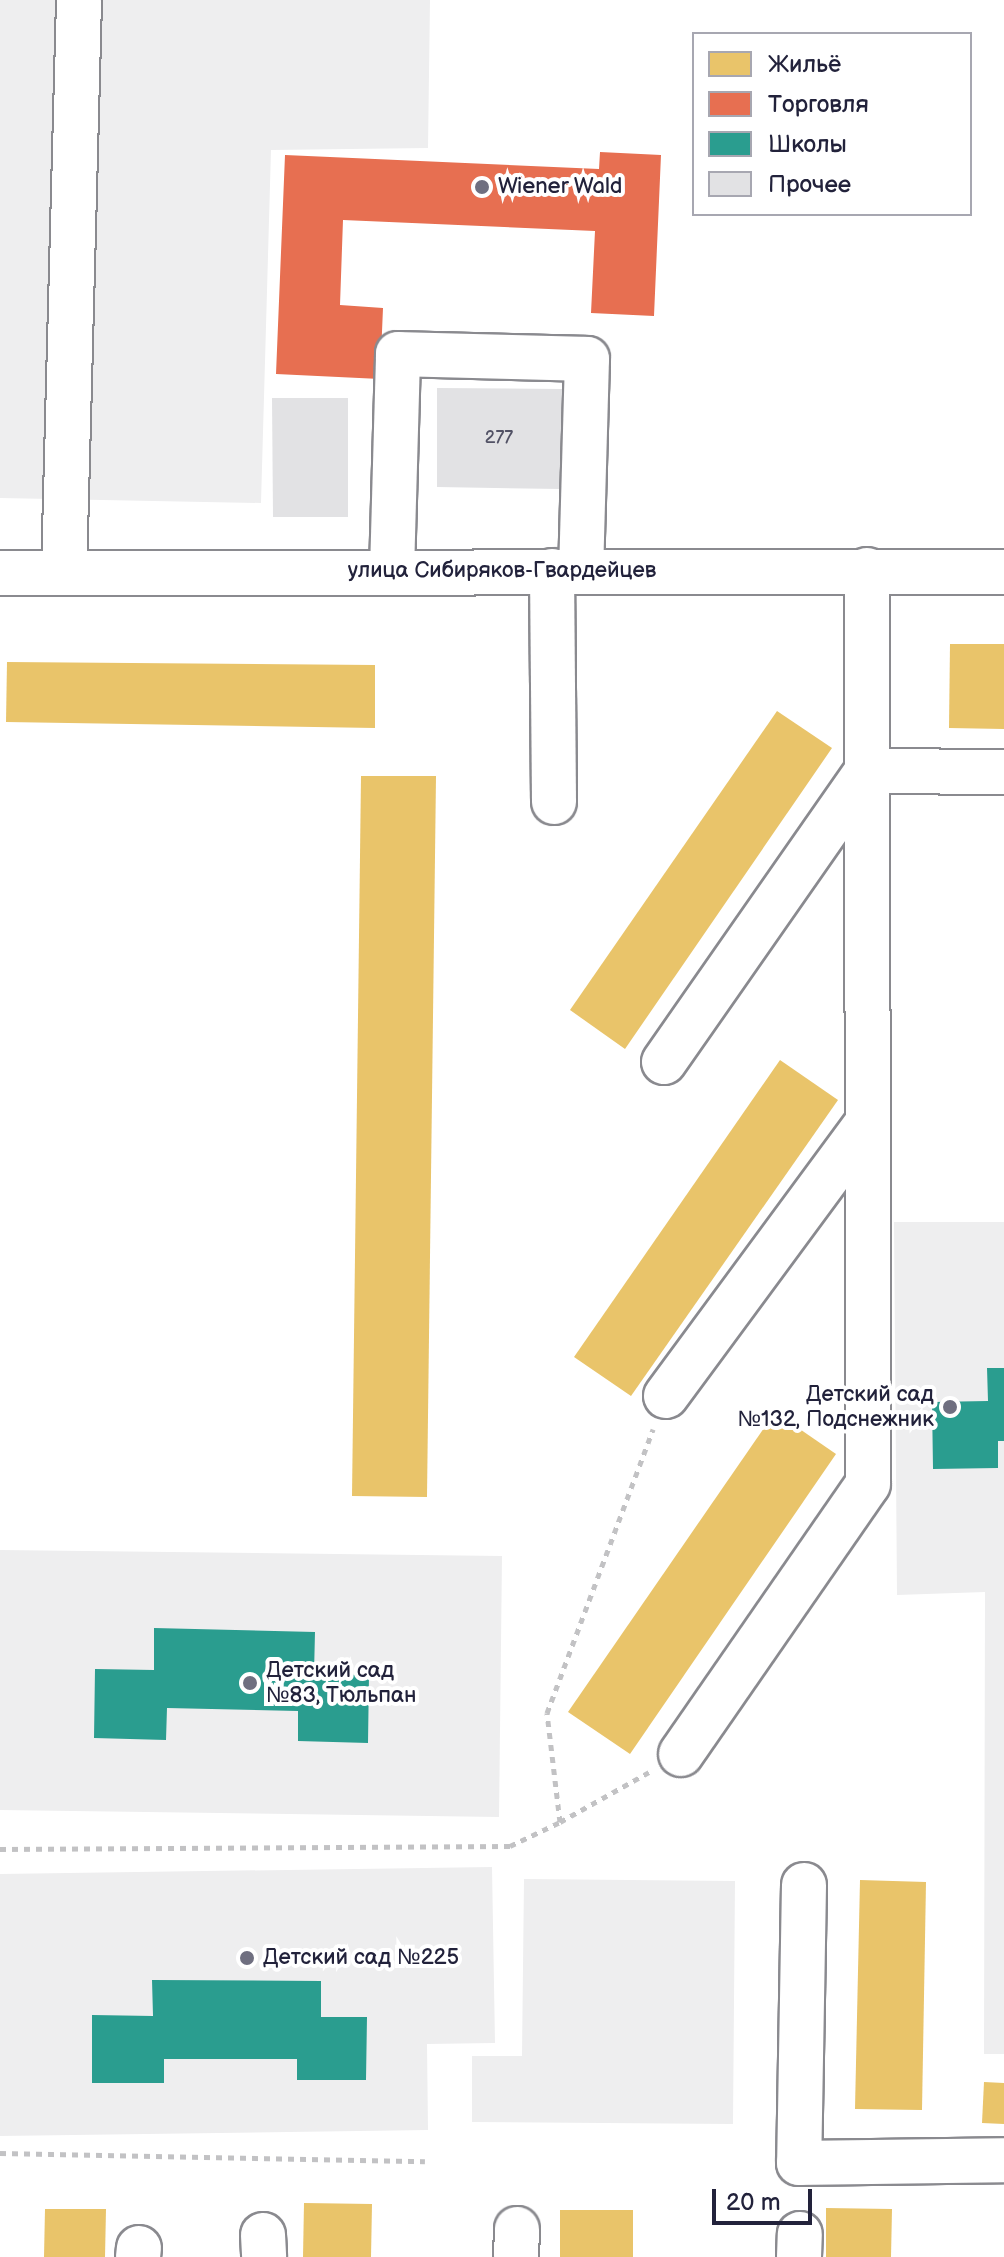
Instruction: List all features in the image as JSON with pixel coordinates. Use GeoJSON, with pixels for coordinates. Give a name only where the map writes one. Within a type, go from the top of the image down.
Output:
{"type":"FeatureCollection","features":[{"type":"Feature","properties":{"kind":"street"},"geometry":{"type":"LineString","coordinates":[[64,573],[79,0]]}},
{"type":"Feature","properties":{"kind":"street"},"geometry":{"type":"LineString","coordinates":[[392,572],[398,354],[587,359],[567,571],[554,802]]}},
{"type":"Feature","properties":{"kind":"street"},"geometry":{"type":"LineString","coordinates":[[681,1754],[868,1484],[867,570]]}},
{"type":"Feature","properties":{"kind":"street","name":"улица Сибиряков-Гвардейцев"},"geometry":{"type":"LineString","coordinates":[[0,573],[1004,572]]}},
{"type":"Feature","properties":{"kind":"street"},"geometry":{"type":"LineString","coordinates":[[867,771],[1004,772]]}},
{"type":"Feature","properties":{"kind":"street"},"geometry":{"type":"LineString","coordinates":[[664,1062],[867,771]]}},
{"type":"Feature","properties":{"kind":"street"},"geometry":{"type":"LineString","coordinates":[[666,1396],[868,1122]]}},
{"type":"Feature","properties":{"kind":"street"},"geometry":{"type":"LineString","coordinates":[[804,1885],[799,2163],[1004,2160]]}},
{"type":"Feature","properties":{"kind":"path"},"geometry":{"type":"LineString","coordinates":[[560,1822],[547,1713],[666,1396]]}},
{"type":"Feature","properties":{"kind":"path"},"geometry":{"type":"LineString","coordinates":[[0,1849],[510,1846],[560,1822],[681,1754]]}},
{"type":"Feature","properties":{"kind":"path"},"geometry":{"type":"LineString","coordinates":[[0,2153],[425,2161]]}},
{"type":"Feature","properties":{"kind":"shaded area"},"geometry":{"type":"Polygon","coordinates":[[[0,0],[430,0],[428,148],[271,150],[261,503],[0,498],[0,0]]]}},
{"type":"Feature","properties":{"kind":"shaded area","name":"Детский сад №132, Подснежник"},"geometry":{"type":"Polygon","coordinates":[[[894,1222],[1004,1222],[1004,2054],[984,2054],[985,1592],[897,1595],[894,1222]]]}},
{"type":"Feature","properties":{"kind":"shaded area","name":"Детский сад №83, Тюльпан"},"geometry":{"type":"Polygon","coordinates":[[[0,1550],[502,1556],[499,1817],[0,1810],[0,1550]]]}},
{"type":"Feature","properties":{"kind":"shaded area","name":"Детский сад №225"},"geometry":{"type":"Polygon","coordinates":[[[492,1867],[495,2043],[427,2044],[428,2130],[0,2136],[0,1874],[492,1867]]]}},
{"type":"Feature","properties":{"kind":"shaded area"},"geometry":{"type":"Polygon","coordinates":[[[524,1879],[735,1881],[733,2124],[472,2122],[472,2056],[522,2056],[524,1879]]]}},
{"type":"Feature","properties":{"kind":"building: Жильё"},"geometry":{"type":"Polygon","coordinates":[[[950,644],[1004,644],[1004,729],[949,728],[950,644]]]}},
{"type":"Feature","properties":{"kind":"building: Жильё"},"geometry":{"type":"Polygon","coordinates":[[[7,662],[375,665],[375,728],[6,722],[7,662]]]}},
{"type":"Feature","properties":{"kind":"building: Жильё"},"geometry":{"type":"Polygon","coordinates":[[[777,711],[832,748],[625,1049],[570,1010],[777,711]]]}},
{"type":"Feature","properties":{"kind":"building: Жильё"},"geometry":{"type":"Polygon","coordinates":[[[361,776],[436,776],[427,1497],[352,1496],[361,776]]]}},
{"type":"Feature","properties":{"kind":"building: Жильё"},"geometry":{"type":"Polygon","coordinates":[[[780,1060],[838,1100],[631,1396],[574,1357],[780,1060]]]}},
{"type":"Feature","properties":{"kind":"building: Жильё"},"geometry":{"type":"Polygon","coordinates":[[[775,1412],[836,1454],[630,1754],[568,1712],[775,1412]]]}},
{"type":"Feature","properties":{"kind":"building: Жильё"},"geometry":{"type":"Polygon","coordinates":[[[860,1880],[926,1882],[922,2110],[855,2109],[860,1880]]]}},
{"type":"Feature","properties":{"kind":"building: Жильё"},"geometry":{"type":"Polygon","coordinates":[[[984,2082],[1004,2083],[1004,2124],[982,2123],[984,2082]]]}},
{"type":"Feature","properties":{"kind":"building: Жильё"},"geometry":{"type":"Polygon","coordinates":[[[304,2203],[372,2204],[371,2257],[303,2257],[304,2203]]]}},
{"type":"Feature","properties":{"kind":"building: Жильё"},"geometry":{"type":"Polygon","coordinates":[[[826,2208],[892,2209],[891,2257],[826,2257],[826,2208]]]}},
{"type":"Feature","properties":{"kind":"building: Жильё"},"geometry":{"type":"Polygon","coordinates":[[[45,2209],[106,2209],[105,2257],[44,2257],[45,2209]]]}},
{"type":"Feature","properties":{"kind":"building: Жильё"},"geometry":{"type":"Polygon","coordinates":[[[560,2210],[633,2210],[633,2257],[560,2257],[560,2210]]]}},
{"type":"Feature","properties":{"kind":"building: Торговля"},"geometry":{"type":"Polygon","coordinates":[[[600,152],[661,155],[654,316],[591,313],[595,231],[343,220],[340,305],[383,308],[380,379],[276,374],[285,155],[599,169],[600,152]]]}},
{"type":"Feature","properties":{"kind":"building: Школы"},"geometry":{"type":"Polygon","coordinates":[[[987,1368],[1004,1368],[1004,1441],[998,1441],[998,1468],[933,1469],[932,1402],[988,1401],[987,1368]]]}},
{"type":"Feature","properties":{"kind":"building: Школы"},"geometry":{"type":"Polygon","coordinates":[[[154,1628],[315,1632],[314,1674],[369,1675],[368,1743],[298,1741],[298,1711],[167,1708],[166,1740],[94,1738],[95,1669],[154,1670],[154,1628]]]}},
{"type":"Feature","properties":{"kind":"building: Школы"},"geometry":{"type":"Polygon","coordinates":[[[152,1980],[321,1981],[321,2017],[367,2017],[366,2080],[297,2080],[297,2059],[164,2059],[164,2083],[92,2083],[92,2015],[153,2016],[152,1980]]]}},
{"type":"Feature","properties":{"kind":"building: Прочее"},"geometry":{"type":"Polygon","coordinates":[[[437,388],[562,389],[561,489],[437,487],[437,388]]]}},
{"type":"Feature","properties":{"kind":"building: Прочее"},"geometry":{"type":"Polygon","coordinates":[[[272,398],[348,398],[348,517],[273,517],[272,398]]]}},
{"type":"Feature","properties":{"kind":"place","name":"Wiener Wald"},"geometry":{"type":"Point","coordinates":[482,187]}},
{"type":"Feature","properties":{"kind":"place","name":"Детский сад №132, Подснежник"},"geometry":{"type":"Point","coordinates":[950,1407]}},
{"type":"Feature","properties":{"kind":"place","name":"Детский сад №83, Тюльпан"},"geometry":{"type":"Point","coordinates":[250,1683]}},
{"type":"Feature","properties":{"kind":"place","name":"Детский сад №225"},"geometry":{"type":"Point","coordinates":[247,1958]}}]}
